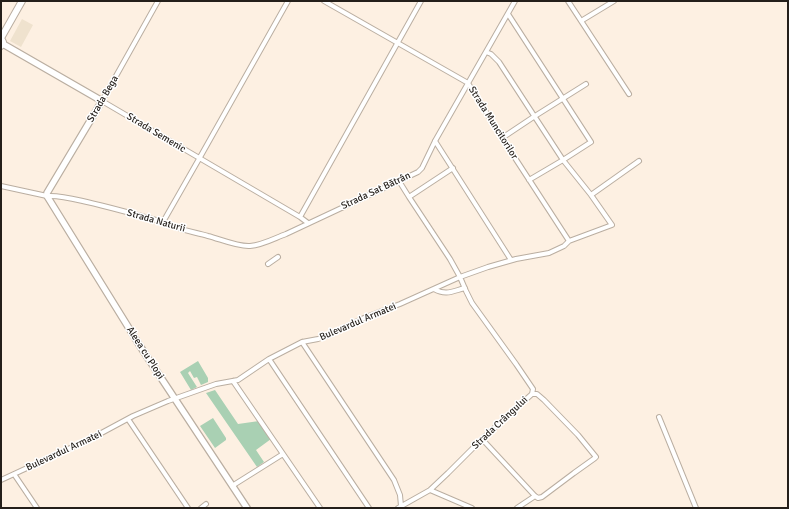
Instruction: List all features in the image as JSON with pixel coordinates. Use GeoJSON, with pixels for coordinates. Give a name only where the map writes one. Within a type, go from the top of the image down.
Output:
{"type":"FeatureCollection","features":[{"type":"Feature","properties":{"kind":"main road"},"geometry":{"type":"LineString","coordinates":[[2,43],[22,1]]}},
{"type":"Feature","properties":{"kind":"street","name":"Strada Bega"},"geometry":{"type":"LineString","coordinates":[[47,196],[47,193],[102,101],[158,1]]}},
{"type":"Feature","properties":{"kind":"street"},"geometry":{"type":"LineString","coordinates":[[163,222],[288,1]]}},
{"type":"Feature","properties":{"kind":"street","name":"Strada Muncitorilor"},"geometry":{"type":"LineString","coordinates":[[324,1],[468,83],[569,241]]}},
{"type":"Feature","properties":{"kind":"street"},"geometry":{"type":"LineString","coordinates":[[300,217],[421,1]]}},
{"type":"Feature","properties":{"kind":"street","name":"Strada Sat Bătrân"},"geometry":{"type":"LineString","coordinates":[[308,223],[418,172],[422,168],[435,141],[515,1]]}},
{"type":"Feature","properties":{"kind":"street"},"geometry":{"type":"LineString","coordinates":[[568,1],[629,94]]}},
{"type":"Feature","properties":{"kind":"street"},"geometry":{"type":"LineString","coordinates":[[581,21],[614,1]]}},
{"type":"Feature","properties":{"kind":"street"},"geometry":{"type":"LineString","coordinates":[[508,14],[591,142],[529,180]]}},
{"type":"Feature","properties":{"kind":"street","name":"Strada Semenic"},"geometry":{"type":"LineString","coordinates":[[2,43],[308,223]]}},
{"type":"Feature","properties":{"kind":"street"},"geometry":{"type":"LineString","coordinates":[[486,52],[491,54],[499,62],[563,160],[591,195],[639,162]]}},
{"type":"Feature","properties":{"kind":"street"},"geometry":{"type":"LineString","coordinates":[[502,138],[586,84]]}},
{"type":"Feature","properties":{"kind":"street"},"geometry":{"type":"LineString","coordinates":[[435,141],[511,260]]}},
{"type":"Feature","properties":{"kind":"street"},"geometry":{"type":"LineString","coordinates":[[409,197],[453,168]]}},
{"type":"Feature","properties":{"kind":"street"},"geometry":{"type":"LineString","coordinates":[[399,181],[450,258],[472,302],[533,389],[532,394]]}},
{"type":"Feature","properties":{"kind":"street","name":"Strada Naturii"},"geometry":{"type":"LineString","coordinates":[[1,186],[47,196],[68,198],[163,222],[235,244],[249,246],[286,234],[308,223]]}},
{"type":"Feature","properties":{"kind":"street","name":"Bulevardul Armatei"},"geometry":{"type":"LineString","coordinates":[[1,480],[94,437],[128,419],[175,399],[216,384],[238,380],[269,359],[302,342],[327,336],[366,317],[488,266],[511,260],[548,254],[564,246],[569,241],[612,225],[591,195]]}},
{"type":"Feature","properties":{"kind":"street","name":"Aleea cu Plopi"},"geometry":{"type":"LineString","coordinates":[[47,196],[140,346],[247,508]]}},
{"type":"Feature","properties":{"kind":"street"},"geometry":{"type":"LineString","coordinates":[[268,264],[278,257]]}},
{"type":"Feature","properties":{"kind":"street"},"geometry":{"type":"LineString","coordinates":[[434,289],[442,293],[447,293],[465,288]]}},
{"type":"Feature","properties":{"kind":"street"},"geometry":{"type":"LineString","coordinates":[[302,342],[394,480],[400,495],[401,507]]}},
{"type":"Feature","properties":{"kind":"street"},"geometry":{"type":"LineString","coordinates":[[269,359],[369,508]]}},
{"type":"Feature","properties":{"kind":"street"},"geometry":{"type":"LineString","coordinates":[[233,381],[320,508]]}},
{"type":"Feature","properties":{"kind":"street","name":"Strada Crângului"},"geometry":{"type":"LineString","coordinates":[[401,507],[430,490],[482,439],[532,394],[537,394],[544,400],[578,435],[596,457],[542,497],[538,498],[535,496]]}},
{"type":"Feature","properties":{"kind":"street"},"geometry":{"type":"LineString","coordinates":[[659,417],[696,508]]}},
{"type":"Feature","properties":{"kind":"street"},"geometry":{"type":"LineString","coordinates":[[128,419],[188,508]]}},
{"type":"Feature","properties":{"kind":"street"},"geometry":{"type":"LineString","coordinates":[[482,439],[535,496],[517,508]]}},
{"type":"Feature","properties":{"kind":"street"},"geometry":{"type":"LineString","coordinates":[[232,486],[283,454]]}},
{"type":"Feature","properties":{"kind":"street"},"geometry":{"type":"LineString","coordinates":[[14,474],[37,508]]}},
{"type":"Feature","properties":{"kind":"street"},"geometry":{"type":"LineString","coordinates":[[430,490],[472,508]]}},
{"type":"Feature","properties":{"kind":"street"},"geometry":{"type":"LineString","coordinates":[[201,508],[206,504]]}},
{"type":"Feature","properties":{"kind":"shaded area"},"geometry":{"type":"Polygon","coordinates":[[[22,19],[33,25],[21,47],[10,41],[22,19]]]}},
{"type":"Feature","properties":{"kind":"green space"},"geometry":{"type":"Polygon","coordinates":[[[198,361],[208,378],[208,382],[201,385],[197,377],[194,378],[190,371],[188,373],[197,387],[191,390],[180,372],[198,361]]]}},
{"type":"Feature","properties":{"kind":"green space"},"geometry":{"type":"Polygon","coordinates":[[[215,390],[238,424],[259,421],[271,439],[256,450],[264,462],[257,467],[206,393],[215,390]]]}},
{"type":"Feature","properties":{"kind":"green space"},"geometry":{"type":"Polygon","coordinates":[[[213,418],[226,438],[226,440],[215,448],[200,426],[213,418]]]}}]}
